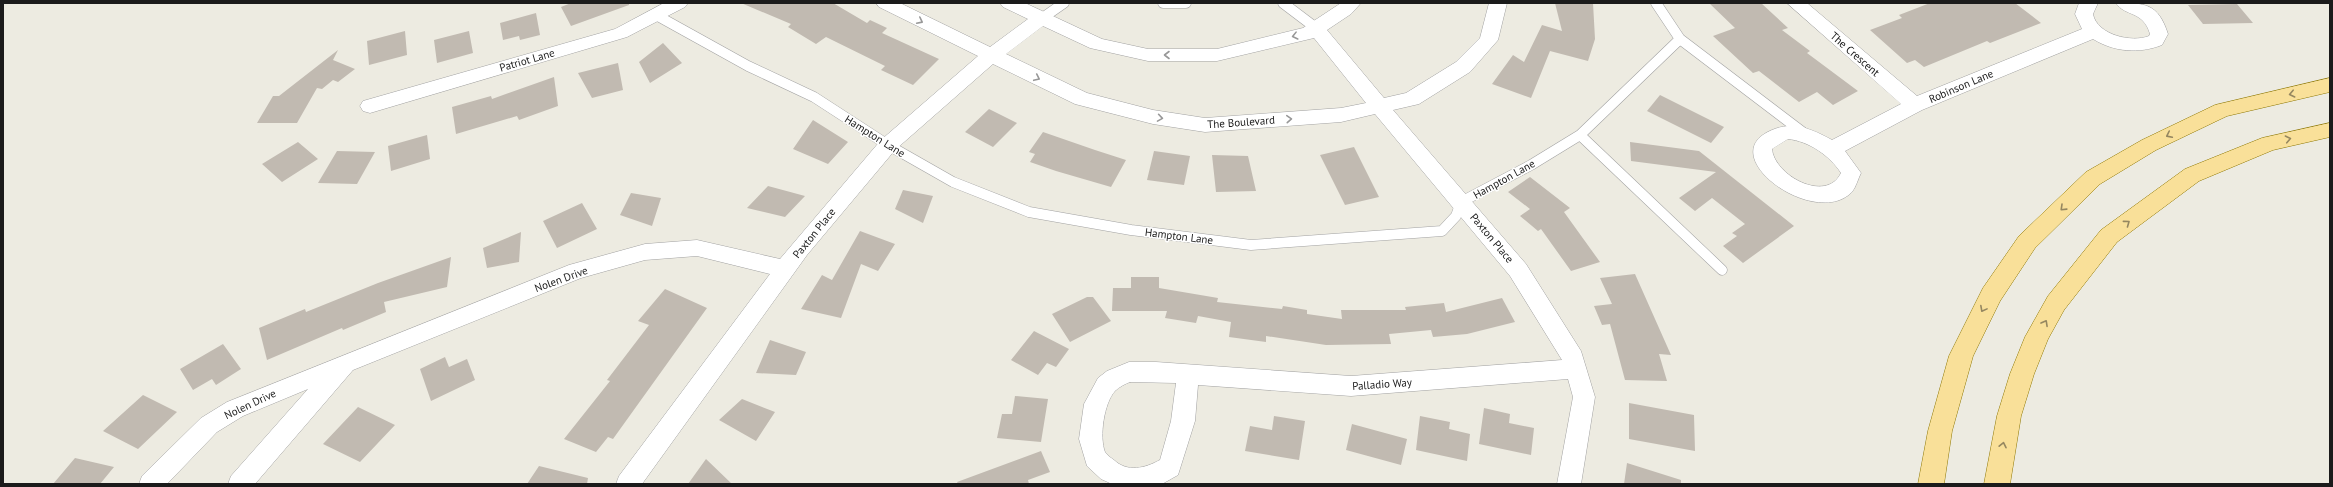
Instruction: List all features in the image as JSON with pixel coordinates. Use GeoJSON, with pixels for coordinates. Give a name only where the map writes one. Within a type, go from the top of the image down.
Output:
{"type":"FeatureCollection","features":[{"type":"Feature","properties":{"kind":"main road"},"geometry":{"type":"LineString","coordinates":[[1931,484],[1940,431],[1961,356],[1991,295],[2028,242],[2093,178],[2149,145],[2222,110],[2330,85]]}},
{"type":"Feature","properties":{"kind":"main road"},"geometry":{"type":"LineString","coordinates":[[1997,484],[2009,416],[2022,374],[2037,337],[2056,303],[2109,236],[2192,175],[2269,143],[2330,130]]}},
{"type":"Feature","properties":{"kind":"street","name":"Patriot Lane"},"geometry":{"type":"LineString","coordinates":[[370,106],[621,33],[679,3]]}},
{"type":"Feature","properties":{"kind":"street","name":"The Boulevard"},"geometry":{"type":"LineString","coordinates":[[885,3],[990,56],[1082,99],[1153,117],[1205,125],[1341,115],[1412,99],[1463,67],[1489,40],[1498,3]]}},
{"type":"Feature","properties":{"kind":"street"},"geometry":{"type":"LineString","coordinates":[[1009,3],[1097,44],[1148,55],[1217,55],[1309,33],[1345,10],[1352,3]]}},
{"type":"Feature","properties":{"kind":"street","name":"The Crescent"},"geometry":{"type":"LineString","coordinates":[[1796,3],[1915,105]]}},
{"type":"Feature","properties":{"kind":"street"},"geometry":{"type":"LineString","coordinates":[[2089,3],[2084,9],[2084,16],[2094,31],[2104,38],[2129,46],[2141,46],[2157,39],[2159,32],[2150,17],[2126,3]]}},
{"type":"Feature","properties":{"kind":"street","name":"Paxton Place"},"geometry":{"type":"LineString","coordinates":[[628,484],[800,249],[888,145],[990,56],[1041,19]]}},
{"type":"Feature","properties":{"kind":"street","name":"Paxton Place"},"geometry":{"type":"LineString","coordinates":[[1316,28],[1379,106],[1518,270],[1573,358],[1584,396],[1569,484]]}},
{"type":"Feature","properties":{"kind":"street","name":"Robinson Lane"},"geometry":{"type":"LineString","coordinates":[[1832,149],[1915,105],[2094,31]]}},
{"type":"Feature","properties":{"kind":"street"},"geometry":{"type":"LineString","coordinates":[[1789,132],[1806,135],[1832,149],[1846,163],[1851,173],[1849,182],[1844,190],[1830,196],[1817,195],[1787,182],[1769,167],[1763,158],[1762,147],[1768,140],[1777,135],[1789,132]]}},
{"type":"Feature","properties":{"kind":"street","name":"Nolen Drive"},"geometry":{"type":"LineString","coordinates":[[151,484],[209,425],[235,409],[345,363],[578,271],[645,252],[697,248],[785,269]]}},
{"type":"Feature","properties":{"kind":"street","name":"Nolen Drive"},"geometry":{"type":"LineString","coordinates":[[240,484],[345,363]]}},
{"type":"Feature","properties":{"kind":"street","name":"Palladio Way"},"geometry":{"type":"LineString","coordinates":[[1188,374],[1183,421],[1170,467],[1152,477],[1129,480],[1109,471],[1095,458],[1091,440],[1096,404],[1106,385],[1129,372],[1188,374],[1351,386],[1576,369]]}},
{"type":"Feature","properties":{"kind":"lane"},"geometry":{"type":"LineString","coordinates":[[1041,19],[1064,3]]}},
{"type":"Feature","properties":{"kind":"lane"},"geometry":{"type":"LineString","coordinates":[[1163,3],[1186,3]]}},
{"type":"Feature","properties":{"kind":"lane"},"geometry":{"type":"LineString","coordinates":[[1283,3],[1316,28]]}},
{"type":"Feature","properties":{"kind":"lane"},"geometry":{"type":"LineString","coordinates":[[1656,3],[1680,39],[1806,135]]}},
{"type":"Feature","properties":{"kind":"lane","name":"Hampton Lane"},"geometry":{"type":"LineString","coordinates":[[656,15],[748,66],[814,97],[888,145],[953,182],[1030,212],[1131,230],[1251,245],[1442,231],[1456,216],[1461,202],[1531,165],[1580,135],[1680,39]]}},
{"type":"Feature","properties":{"kind":"lane"},"geometry":{"type":"LineString","coordinates":[[1580,135],[1722,270]]}},
{"type":"Feature","properties":{"kind":"building"},"geometry":{"type":"Polygon","coordinates":[[[571,3],[629,3],[629,5],[571,26],[561,7],[571,3]]]}},
{"type":"Feature","properties":{"kind":"building"},"geometry":{"type":"Polygon","coordinates":[[[741,3],[833,3],[867,23],[870,20],[887,28],[882,33],[939,59],[913,85],[881,70],[885,66],[826,37],[816,44],[788,27],[791,24],[741,3]]]}},
{"type":"Feature","properties":{"kind":"building"},"geometry":{"type":"Polygon","coordinates":[[[1555,3],[1593,3],[1595,39],[1588,61],[1550,51],[1531,98],[1492,84],[1513,55],[1524,62],[1542,25],[1562,31],[1555,3]]]}},
{"type":"Feature","properties":{"kind":"building"},"geometry":{"type":"Polygon","coordinates":[[[1709,3],[1761,3],[1788,28],[1782,30],[1810,51],[1807,53],[1858,91],[1833,105],[1817,92],[1799,102],[1759,71],[1753,73],[1713,36],[1735,28],[1709,3]]]}},
{"type":"Feature","properties":{"kind":"building"},"geometry":{"type":"Polygon","coordinates":[[[1930,3],[2015,3],[2041,23],[1990,43],[1987,41],[1924,67],[1915,60],[1907,63],[1870,30],[1902,18],[1899,15],[1930,3]]]}},
{"type":"Feature","properties":{"kind":"building"},"geometry":{"type":"Polygon","coordinates":[[[2237,4],[2253,23],[2203,24],[2188,5],[2237,4]]]}},
{"type":"Feature","properties":{"kind":"building"},"geometry":{"type":"Polygon","coordinates":[[[536,13],[540,35],[520,40],[519,36],[503,40],[500,23],[536,13]]]}},
{"type":"Feature","properties":{"kind":"building"},"geometry":{"type":"Polygon","coordinates":[[[405,31],[407,55],[369,65],[367,41],[405,31]]]}},
{"type":"Feature","properties":{"kind":"building"},"geometry":{"type":"Polygon","coordinates":[[[469,31],[473,53],[437,63],[434,40],[469,31]]]}},
{"type":"Feature","properties":{"kind":"building"},"geometry":{"type":"Polygon","coordinates":[[[663,43],[682,63],[650,83],[639,62],[663,43]]]}},
{"type":"Feature","properties":{"kind":"building"},"geometry":{"type":"Polygon","coordinates":[[[338,50],[333,60],[355,69],[338,82],[333,80],[322,89],[317,88],[297,123],[257,123],[273,96],[279,96],[338,50]]]}},
{"type":"Feature","properties":{"kind":"building"},"geometry":{"type":"Polygon","coordinates":[[[618,63],[623,90],[592,98],[578,73],[618,63]]]}},
{"type":"Feature","properties":{"kind":"building"},"geometry":{"type":"Polygon","coordinates":[[[554,77],[558,106],[519,120],[517,116],[456,134],[452,107],[491,96],[492,99],[554,77]]]}},
{"type":"Feature","properties":{"kind":"building"},"geometry":{"type":"Polygon","coordinates":[[[1660,95],[1724,127],[1711,143],[1647,111],[1660,95]]]}},
{"type":"Feature","properties":{"kind":"building"},"geometry":{"type":"Polygon","coordinates":[[[989,109],[1017,123],[993,147],[965,132],[989,109]]]}},
{"type":"Feature","properties":{"kind":"building"},"geometry":{"type":"Polygon","coordinates":[[[813,120],[848,142],[828,164],[793,149],[813,120]]]}},
{"type":"Feature","properties":{"kind":"building"},"geometry":{"type":"Polygon","coordinates":[[[1043,132],[1126,160],[1111,187],[1056,171],[1030,162],[1035,154],[1029,152],[1043,132]]]}},
{"type":"Feature","properties":{"kind":"building"},"geometry":{"type":"Polygon","coordinates":[[[427,135],[430,159],[391,171],[388,146],[427,135]]]}},
{"type":"Feature","properties":{"kind":"building"},"geometry":{"type":"Polygon","coordinates":[[[298,142],[318,159],[282,182],[262,164],[298,142]]]}},
{"type":"Feature","properties":{"kind":"building"},"geometry":{"type":"Polygon","coordinates":[[[1630,142],[1699,151],[1794,226],[1743,263],[1723,246],[1737,236],[1732,233],[1745,224],[1712,198],[1695,211],[1679,198],[1716,172],[1631,161],[1630,142]]]}},
{"type":"Feature","properties":{"kind":"building"},"geometry":{"type":"Polygon","coordinates":[[[1354,147],[1379,197],[1345,205],[1320,155],[1354,147]]]}},
{"type":"Feature","properties":{"kind":"building"},"geometry":{"type":"Polygon","coordinates":[[[337,151],[375,152],[357,184],[318,183],[337,151]]]}},
{"type":"Feature","properties":{"kind":"building"},"geometry":{"type":"Polygon","coordinates":[[[1154,151],[1190,156],[1184,185],[1147,180],[1154,151]]]}},
{"type":"Feature","properties":{"kind":"building"},"geometry":{"type":"Polygon","coordinates":[[[1212,155],[1248,156],[1256,191],[1216,192],[1212,155]]]}},
{"type":"Feature","properties":{"kind":"building"},"geometry":{"type":"Polygon","coordinates":[[[1530,177],[1570,208],[1564,212],[1600,262],[1571,271],[1541,229],[1538,231],[1520,216],[1530,209],[1508,192],[1530,177]]]}},
{"type":"Feature","properties":{"kind":"building"},"geometry":{"type":"Polygon","coordinates":[[[768,186],[805,196],[785,217],[747,208],[768,186]]]}},
{"type":"Feature","properties":{"kind":"building"},"geometry":{"type":"Polygon","coordinates":[[[903,190],[933,196],[923,223],[895,209],[903,190]]]}},
{"type":"Feature","properties":{"kind":"building"},"geometry":{"type":"Polygon","coordinates":[[[631,193],[661,198],[652,226],[620,215],[631,193]]]}},
{"type":"Feature","properties":{"kind":"building"},"geometry":{"type":"Polygon","coordinates":[[[582,203],[597,229],[557,248],[543,221],[582,203]]]}},
{"type":"Feature","properties":{"kind":"building"},"geometry":{"type":"Polygon","coordinates":[[[860,231],[895,244],[878,271],[861,264],[841,318],[801,309],[822,275],[832,280],[860,231]]]}},
{"type":"Feature","properties":{"kind":"building"},"geometry":{"type":"Polygon","coordinates":[[[521,232],[519,262],[487,268],[483,248],[521,232]]]}},
{"type":"Feature","properties":{"kind":"building"},"geometry":{"type":"Polygon","coordinates":[[[451,257],[447,287],[384,302],[386,312],[343,330],[342,328],[267,360],[259,328],[305,309],[306,312],[378,283],[451,257]]]}},
{"type":"Feature","properties":{"kind":"building"},"geometry":{"type":"Polygon","coordinates":[[[1635,274],[1671,355],[1659,354],[1667,381],[1625,380],[1610,324],[1602,325],[1594,306],[1612,304],[1600,278],[1635,274]]]}},
{"type":"Feature","properties":{"kind":"building"},"geometry":{"type":"Polygon","coordinates":[[[1131,277],[1159,277],[1159,288],[1218,298],[1217,302],[1282,309],[1283,306],[1307,310],[1307,314],[1342,319],[1341,310],[1406,310],[1405,307],[1444,303],[1446,312],[1502,298],[1515,322],[1467,334],[1433,337],[1431,330],[1389,334],[1391,344],[1326,345],[1266,336],[1266,342],[1229,337],[1231,322],[1198,316],[1196,323],[1165,318],[1167,311],[1112,311],[1113,288],[1131,288],[1131,277]]]}},
{"type":"Feature","properties":{"kind":"building"},"geometry":{"type":"Polygon","coordinates":[[[665,289],[707,308],[613,439],[608,437],[596,452],[564,439],[610,381],[607,380],[649,325],[638,321],[665,289]]]}},
{"type":"Feature","properties":{"kind":"building"},"geometry":{"type":"Polygon","coordinates":[[[1087,297],[1093,297],[1111,321],[1070,342],[1052,314],[1087,297]]]}},
{"type":"Feature","properties":{"kind":"building"},"geometry":{"type":"Polygon","coordinates":[[[1034,331],[1069,349],[1056,367],[1047,363],[1038,375],[1011,360],[1034,331]]]}},
{"type":"Feature","properties":{"kind":"building"},"geometry":{"type":"Polygon","coordinates":[[[770,340],[806,352],[796,375],[756,373],[770,340]]]}},
{"type":"Feature","properties":{"kind":"building"},"geometry":{"type":"Polygon","coordinates":[[[223,344],[241,369],[216,385],[212,379],[193,390],[180,369],[223,344]]]}},
{"type":"Feature","properties":{"kind":"building"},"geometry":{"type":"Polygon","coordinates":[[[445,357],[449,367],[467,359],[475,380],[431,401],[420,369],[445,357]]]}},
{"type":"Feature","properties":{"kind":"building"},"geometry":{"type":"Polygon","coordinates":[[[143,395],[177,412],[138,449],[103,431],[143,395]]]}},
{"type":"Feature","properties":{"kind":"building"},"geometry":{"type":"Polygon","coordinates":[[[1015,396],[1048,399],[1041,442],[997,438],[1002,414],[1012,414],[1015,396]]]}},
{"type":"Feature","properties":{"kind":"building"},"geometry":{"type":"Polygon","coordinates":[[[742,399],[775,412],[756,441],[719,420],[742,399]]]}},
{"type":"Feature","properties":{"kind":"building"},"geometry":{"type":"Polygon","coordinates":[[[1629,403],[1694,415],[1695,451],[1629,439],[1629,403]]]}},
{"type":"Feature","properties":{"kind":"building"},"geometry":{"type":"Polygon","coordinates":[[[358,407],[395,425],[360,462],[323,444],[358,407]]]}},
{"type":"Feature","properties":{"kind":"building"},"geometry":{"type":"Polygon","coordinates":[[[1484,408],[1510,414],[1509,423],[1534,428],[1531,455],[1479,444],[1484,408]]]}},
{"type":"Feature","properties":{"kind":"building"},"geometry":{"type":"Polygon","coordinates":[[[1274,416],[1305,421],[1299,460],[1245,451],[1250,426],[1272,430],[1274,416]]]}},
{"type":"Feature","properties":{"kind":"building"},"geometry":{"type":"Polygon","coordinates":[[[1420,416],[1450,422],[1449,429],[1470,434],[1467,461],[1416,450],[1420,416]]]}},
{"type":"Feature","properties":{"kind":"building"},"geometry":{"type":"Polygon","coordinates":[[[1352,424],[1407,439],[1401,465],[1346,450],[1352,424]]]}},
{"type":"Feature","properties":{"kind":"building"},"geometry":{"type":"Polygon","coordinates":[[[1041,451],[1050,472],[1028,480],[1029,484],[958,484],[957,482],[1041,451]]]}},
{"type":"Feature","properties":{"kind":"building"},"geometry":{"type":"Polygon","coordinates":[[[75,458],[114,467],[100,484],[53,484],[75,458]]]}},
{"type":"Feature","properties":{"kind":"building"},"geometry":{"type":"Polygon","coordinates":[[[706,459],[732,484],[688,484],[706,459]]]}},
{"type":"Feature","properties":{"kind":"building"},"geometry":{"type":"Polygon","coordinates":[[[1627,463],[1681,480],[1681,484],[1624,484],[1627,463]]]}},
{"type":"Feature","properties":{"kind":"building"},"geometry":{"type":"Polygon","coordinates":[[[539,466],[588,478],[587,484],[527,484],[539,466]]]}}]}
